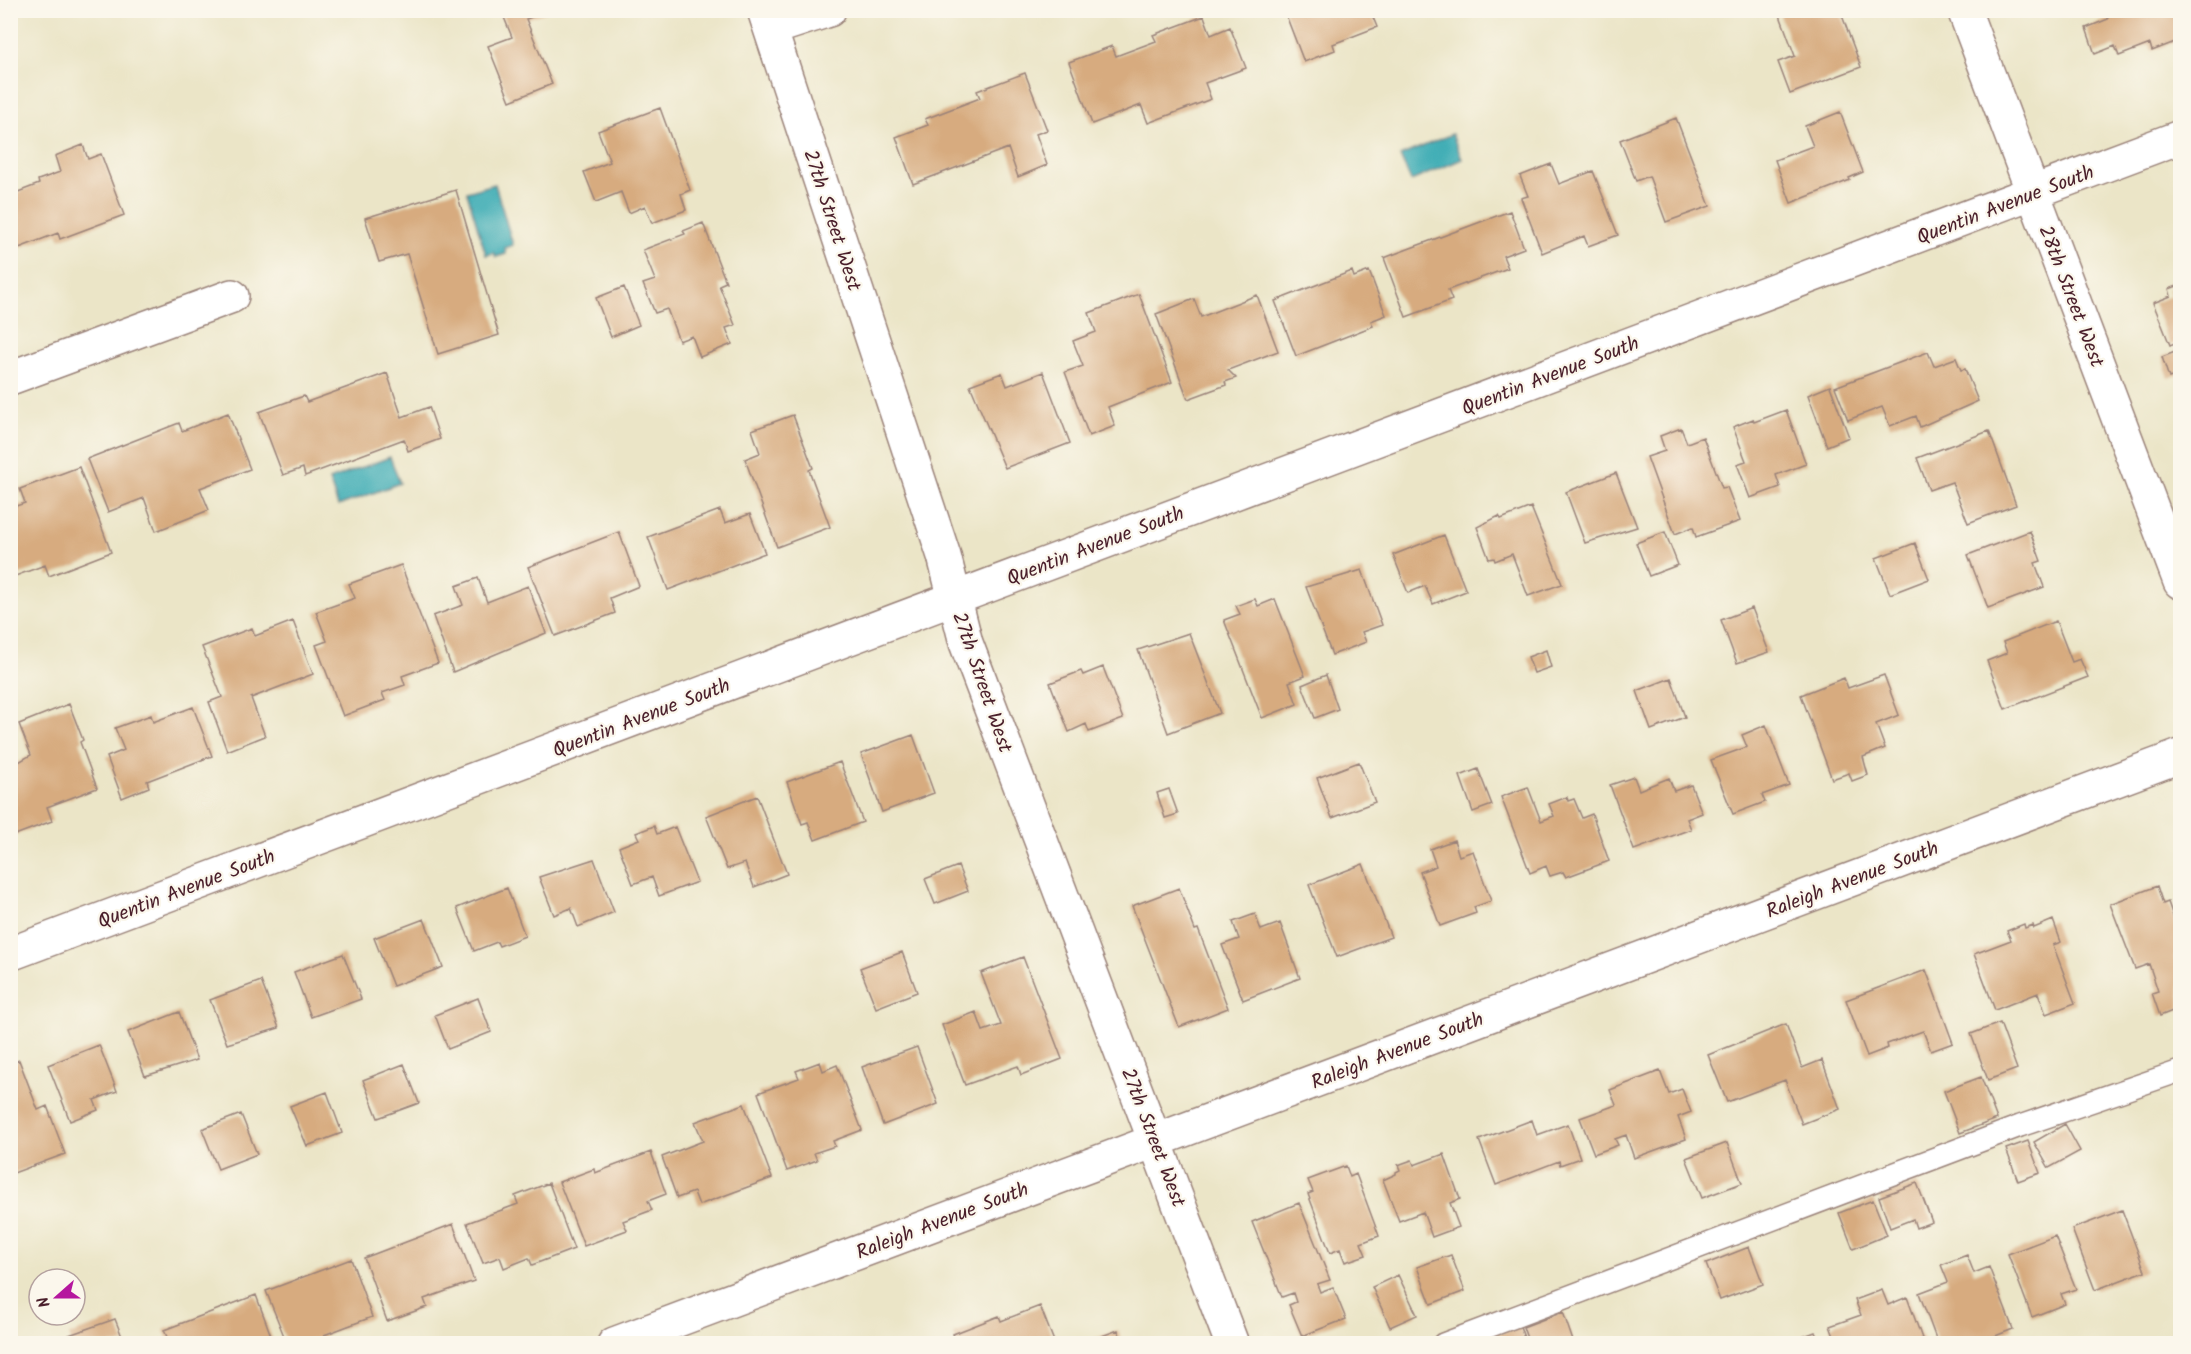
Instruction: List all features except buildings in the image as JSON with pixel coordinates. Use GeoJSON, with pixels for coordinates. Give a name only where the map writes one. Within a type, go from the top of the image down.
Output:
{"type":"FeatureCollection","features":[{"type":"Feature","properties":{"kind":"street"},"geometry":{"type":"LineString","coordinates":[[767,20],[829,10]]}},
{"type":"Feature","properties":{"kind":"street","name":"28th Street West"},"geometry":{"type":"LineString","coordinates":[[1964,10],[2181,582]]}},
{"type":"Feature","properties":{"kind":"street","name":"27th Street West"},"geometry":{"type":"LineString","coordinates":[[767,20],[944,556],[966,643],[1232,1344]]}},
{"type":"Feature","properties":{"kind":"street","name":"Quentin Avenue South"},"geometry":{"type":"LineString","coordinates":[[10,954],[2181,137]]}},
{"type":"Feature","properties":{"kind":"street"},"geometry":{"type":"LineString","coordinates":[[10,378],[232,296]]}},
{"type":"Feature","properties":{"kind":"street","name":"Raleigh Avenue South"},"geometry":{"type":"LineString","coordinates":[[614,1344],[2181,756]]}},
{"type":"Feature","properties":{"kind":"lane"},"geometry":{"type":"LineString","coordinates":[[1443,1344],[2020,1126],[2181,1071]]}},
{"type":"Feature","properties":{"kind":"water"},"geometry":{"type":"Polygon","coordinates":[[[1452,134],[1462,159],[1411,181],[1400,156],[1452,134]]]}},
{"type":"Feature","properties":{"kind":"water"},"geometry":{"type":"Polygon","coordinates":[[[495,184],[513,245],[505,248],[506,254],[496,257],[494,253],[486,255],[467,192],[495,184]]]}},
{"type":"Feature","properties":{"kind":"water"},"geometry":{"type":"Polygon","coordinates":[[[390,457],[400,483],[338,506],[329,480],[390,457]]]}}]}
